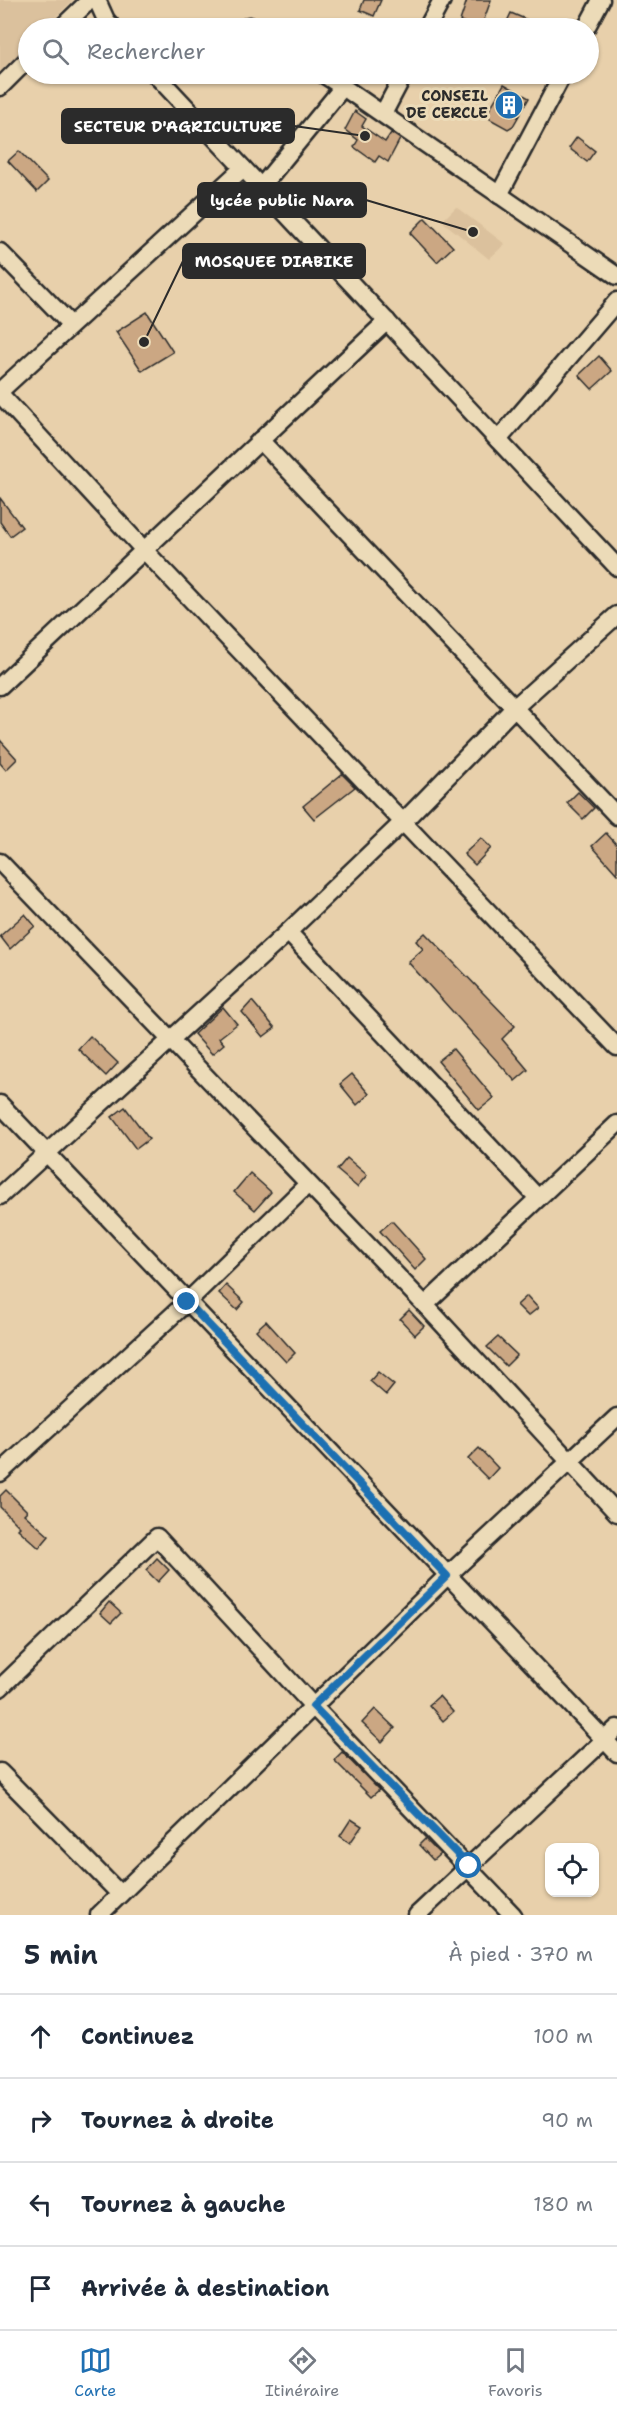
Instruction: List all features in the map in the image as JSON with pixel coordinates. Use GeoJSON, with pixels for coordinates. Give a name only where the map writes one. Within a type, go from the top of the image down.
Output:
{"type":"FeatureCollection","features":[{"type":"Feature","properties":{"kind":"street"},"geometry":{"type":"LineString","coordinates":[[71,18],[90,0]]}},
{"type":"Feature","properties":{"kind":"street"},"geometry":{"type":"LineString","coordinates":[[97,0],[104,18]]}},
{"type":"Feature","properties":{"kind":"street"},"geometry":{"type":"LineString","coordinates":[[432,18],[442,0]]}},
{"type":"Feature","properties":{"kind":"street"},"geometry":{"type":"LineString","coordinates":[[591,18],[601,0]]}},
{"type":"Feature","properties":{"kind":"street"},"geometry":{"type":"LineString","coordinates":[[0,87],[18,69]]}},
{"type":"Feature","properties":{"kind":"street"},"geometry":{"type":"LineString","coordinates":[[164,84],[617,567]]}},
{"type":"Feature","properties":{"kind":"street"},"geometry":{"type":"LineString","coordinates":[[338,84],[617,276]]}},
{"type":"Feature","properties":{"kind":"street"},"geometry":{"type":"LineString","coordinates":[[383,114],[399,84]]}},
{"type":"Feature","properties":{"kind":"street"},"geometry":{"type":"LineString","coordinates":[[499,195],[558,84]]}},
{"type":"Feature","properties":{"kind":"street"},"geometry":{"type":"LineString","coordinates":[[261,187],[343,87]]}},
{"type":"Feature","properties":{"kind":"street"},"geometry":{"type":"LineString","coordinates":[[243,168],[0,392],[144,550],[617,1047]]}},
{"type":"Feature","properties":{"kind":"street"},"geometry":{"type":"LineString","coordinates":[[0,252],[71,325]]}},
{"type":"Feature","properties":{"kind":"street"},"geometry":{"type":"LineString","coordinates":[[498,440],[616,306]]}},
{"type":"Feature","properties":{"kind":"street"},"geometry":{"type":"LineString","coordinates":[[0,687],[387,321]]}},
{"type":"Feature","properties":{"kind":"street"},"geometry":{"type":"LineString","coordinates":[[260,441],[617,816]]}},
{"type":"Feature","properties":{"kind":"street"},"geometry":{"type":"LineString","coordinates":[[0,1196],[288,933],[403,822],[514,708],[617,615]]}},
{"type":"Feature","properties":{"kind":"street"},"geometry":{"type":"LineString","coordinates":[[0,862],[425,1305],[617,1513]]}},
{"type":"Feature","properties":{"kind":"street"},"geometry":{"type":"LineString","coordinates":[[288,933],[538,1198]]}},
{"type":"Feature","properties":{"kind":"street"},"geometry":{"type":"LineString","coordinates":[[0,1104],[447,1576],[611,1734],[617,1753]]}},
{"type":"Feature","properties":{"kind":"street"},"geometry":{"type":"LineString","coordinates":[[425,1305],[617,1124]]}},
{"type":"Feature","properties":{"kind":"street"},"geometry":{"type":"LineString","coordinates":[[0,1473],[187,1302],[308,1184]]}},
{"type":"Feature","properties":{"kind":"street"},"geometry":{"type":"LineString","coordinates":[[99,1915],[447,1576],[617,1417]]}},
{"type":"Feature","properties":{"kind":"street"},"geometry":{"type":"LineString","coordinates":[[0,1688],[157,1537],[313,1706],[469,1866],[513,1915]]}},
{"type":"Feature","properties":{"kind":"street"},"geometry":{"type":"LineString","coordinates":[[417,1915],[611,1734]]}},
{"type":"Feature","properties":{"kind":"street"},"geometry":{"type":"LineString","coordinates":[[0,1772],[120,1894]]}},
{"type":"Feature","properties":{"kind":"shaded area"},"geometry":{"type":"Polygon","coordinates":[[[0,0],[73,0],[54,18],[18,18],[18,54],[0,71],[0,0]]]}},
{"type":"Feature","properties":{"kind":"shaded area"},"geometry":{"type":"Polygon","coordinates":[[[456,207],[505,244],[489,259],[442,221],[456,207]]]}},
{"type":"Feature","properties":{"kind":"building"},"geometry":{"type":"Polygon","coordinates":[[[364,0],[381,0],[374,16],[360,10],[364,0]]]}},
{"type":"Feature","properties":{"kind":"building"},"geometry":{"type":"Polygon","coordinates":[[[467,0],[491,0],[485,18],[461,18],[467,0]]]}},
{"type":"Feature","properties":{"kind":"building"},"geometry":{"type":"Polygon","coordinates":[[[511,13],[523,18],[509,18],[511,13]]]}},
{"type":"Feature","properties":{"kind":"building","name":"CONSEIL DE CERCLE"},"geometry":{"type":"Polygon","coordinates":[[[504,84],[529,98],[513,126],[508,129],[490,119],[488,112],[504,84]]]}},
{"type":"Feature","properties":{"kind":"building"},"geometry":{"type":"Polygon","coordinates":[[[355,111],[366,119],[362,126],[385,142],[391,133],[400,139],[388,162],[379,156],[375,162],[354,147],[358,140],[345,130],[355,111]]]}},
{"type":"Feature","properties":{"kind":"building"},"geometry":{"type":"Polygon","coordinates":[[[577,137],[595,151],[587,162],[569,148],[577,137]]]}},
{"type":"Feature","properties":{"kind":"building"},"geometry":{"type":"Polygon","coordinates":[[[19,151],[48,181],[37,192],[8,161],[19,151]]]}},
{"type":"Feature","properties":{"kind":"building"},"geometry":{"type":"Polygon","coordinates":[[[425,218],[453,247],[437,262],[410,233],[425,218]]]}},
{"type":"Feature","properties":{"kind":"building"},"geometry":{"type":"Polygon","coordinates":[[[147,312],[173,352],[142,371],[116,332],[147,312]]]}},
{"type":"Feature","properties":{"kind":"building"},"geometry":{"type":"Polygon","coordinates":[[[599,356],[612,371],[592,389],[579,375],[599,356]]]}},
{"type":"Feature","properties":{"kind":"building"},"geometry":{"type":"Polygon","coordinates":[[[0,498],[22,527],[10,536],[0,522],[0,498]]]}},
{"type":"Feature","properties":{"kind":"building"},"geometry":{"type":"Polygon","coordinates":[[[0,740],[17,759],[6,770],[0,763],[0,740]]]}},
{"type":"Feature","properties":{"kind":"building"},"geometry":{"type":"Polygon","coordinates":[[[342,774],[355,787],[314,819],[303,806],[342,774]]]}},
{"type":"Feature","properties":{"kind":"building"},"geometry":{"type":"Polygon","coordinates":[[[578,792],[594,808],[583,819],[567,803],[578,792]]]}},
{"type":"Feature","properties":{"kind":"building"},"geometry":{"type":"Polygon","coordinates":[[[606,833],[617,845],[617,874],[592,846],[606,833]]]}},
{"type":"Feature","properties":{"kind":"building"},"geometry":{"type":"Polygon","coordinates":[[[481,838],[491,848],[475,865],[464,854],[481,838]]]}},
{"type":"Feature","properties":{"kind":"building"},"geometry":{"type":"Polygon","coordinates":[[[25,914],[35,926],[10,949],[0,936],[25,914]]]}},
{"type":"Feature","properties":{"kind":"building"},"geometry":{"type":"Polygon","coordinates":[[[425,933],[515,1026],[502,1039],[528,1070],[515,1081],[408,962],[423,949],[416,941],[425,933]]]}},
{"type":"Feature","properties":{"kind":"building"},"geometry":{"type":"Polygon","coordinates":[[[252,1001],[275,1028],[263,1037],[242,1012],[252,1001]]]}},
{"type":"Feature","properties":{"kind":"building"},"geometry":{"type":"Polygon","coordinates":[[[223,1007],[237,1024],[219,1038],[224,1044],[212,1054],[194,1034],[223,1007]]]}},
{"type":"Feature","properties":{"kind":"building"},"geometry":{"type":"Polygon","coordinates":[[[90,1036],[118,1063],[106,1076],[78,1049],[90,1036]]]}},
{"type":"Feature","properties":{"kind":"building"},"geometry":{"type":"Polygon","coordinates":[[[453,1049],[494,1098],[479,1110],[438,1061],[453,1049]]]}},
{"type":"Feature","properties":{"kind":"building"},"geometry":{"type":"Polygon","coordinates":[[[352,1074],[369,1094],[357,1105],[340,1084],[352,1074]]]}},
{"type":"Feature","properties":{"kind":"building"},"geometry":{"type":"Polygon","coordinates":[[[125,1107],[149,1139],[136,1149],[112,1117],[125,1107]]]}},
{"type":"Feature","properties":{"kind":"building"},"geometry":{"type":"Polygon","coordinates":[[[347,1158],[367,1175],[357,1187],[337,1170],[347,1158]]]}},
{"type":"Feature","properties":{"kind":"building"},"geometry":{"type":"Polygon","coordinates":[[[250,1173],[271,1192],[255,1210],[234,1192],[250,1173]]]}},
{"type":"Feature","properties":{"kind":"building"},"geometry":{"type":"Polygon","coordinates":[[[392,1221],[426,1259],[415,1270],[380,1231],[392,1221]]]}},
{"type":"Feature","properties":{"kind":"building"},"geometry":{"type":"Polygon","coordinates":[[[226,1285],[244,1302],[237,1310],[219,1293],[226,1285]]]}},
{"type":"Feature","properties":{"kind":"building"},"geometry":{"type":"Polygon","coordinates":[[[527,1296],[538,1308],[528,1316],[517,1305],[527,1296]]]}},
{"type":"Feature","properties":{"kind":"building"},"geometry":{"type":"Polygon","coordinates":[[[409,1310],[424,1326],[415,1335],[400,1319],[409,1310]]]}},
{"type":"Feature","properties":{"kind":"building"},"geometry":{"type":"Polygon","coordinates":[[[266,1321],[295,1353],[286,1362],[256,1330],[266,1321]]]}},
{"type":"Feature","properties":{"kind":"building"},"geometry":{"type":"Polygon","coordinates":[[[498,1337],[517,1355],[506,1366],[487,1347],[498,1337]]]}},
{"type":"Feature","properties":{"kind":"building"},"geometry":{"type":"Polygon","coordinates":[[[378,1372],[394,1385],[386,1395],[370,1381],[378,1372]]]}},
{"type":"Feature","properties":{"kind":"building"},"geometry":{"type":"Polygon","coordinates":[[[479,1448],[498,1468],[488,1479],[468,1459],[479,1448]]]}},
{"type":"Feature","properties":{"kind":"building"},"geometry":{"type":"Polygon","coordinates":[[[6,1490],[27,1511],[24,1514],[49,1536],[39,1548],[18,1529],[20,1527],[0,1507],[0,1496],[6,1490]]]}},
{"type":"Feature","properties":{"kind":"building"},"geometry":{"type":"Polygon","coordinates":[[[157,1558],[169,1570],[158,1582],[146,1570],[157,1558]]]}},
{"type":"Feature","properties":{"kind":"building"},"geometry":{"type":"Polygon","coordinates":[[[109,1602],[121,1613],[111,1623],[100,1613],[109,1602]]]}},
{"type":"Feature","properties":{"kind":"building"},"geometry":{"type":"Polygon","coordinates":[[[439,1696],[453,1712],[443,1721],[429,1705],[439,1696]]]}},
{"type":"Feature","properties":{"kind":"building"},"geometry":{"type":"Polygon","coordinates":[[[375,1709],[395,1728],[382,1742],[362,1723],[375,1709]]]}},
{"type":"Feature","properties":{"kind":"building"},"geometry":{"type":"Polygon","coordinates":[[[342,1752],[379,1790],[371,1797],[334,1760],[342,1752]]]}},
{"type":"Feature","properties":{"kind":"building"},"geometry":{"type":"Polygon","coordinates":[[[351,1819],[362,1826],[350,1843],[340,1836],[351,1819]]]}},
{"type":"Feature","properties":{"kind":"building"},"geometry":{"type":"Polygon","coordinates":[[[425,1839],[440,1854],[433,1860],[419,1845],[425,1839]]]}},
{"type":"Feature","properties":{"kind":"place","name":"CONSEIL DE CERCLE"},"geometry":{"type":"Point","coordinates":[509,105]}},
{"type":"Feature","properties":{"kind":"place","name":"SECTEUR D'AGRICULTURE"},"geometry":{"type":"Point","coordinates":[365,136]}},
{"type":"Feature","properties":{"kind":"place","name":"lycée public Nara"},"geometry":{"type":"Point","coordinates":[473,232]}},
{"type":"Feature","properties":{"kind":"place","name":"MOSQUEE DIABIKE"},"geometry":{"type":"Point","coordinates":[144,342]}},
{"type":"Feature","properties":{"kind":"route"},"geometry":{"type":"LineString","coordinates":[[187,1302],[447,1576],[313,1706],[469,1866]]}}]}
